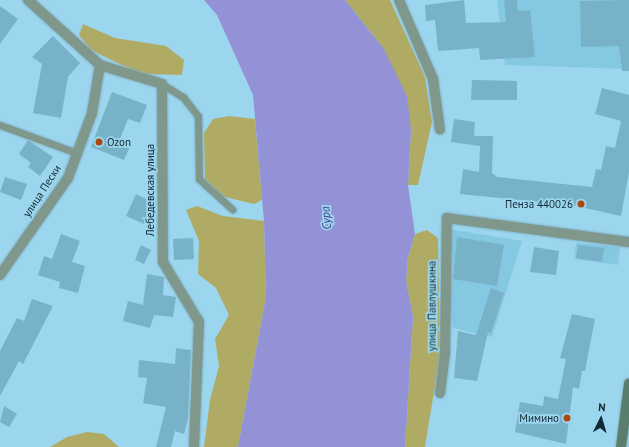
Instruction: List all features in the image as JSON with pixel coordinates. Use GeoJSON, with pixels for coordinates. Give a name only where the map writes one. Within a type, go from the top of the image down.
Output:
{"type":"FeatureCollection","features":[{"type":"Feature","properties":{"kind":"main road"},"geometry":{"type":"LineString","coordinates":[[622,447],[629,384]]}},
{"type":"Feature","properties":{"kind":"street"},"geometry":{"type":"LineString","coordinates":[[28,0],[100,65],[162,84]]}},
{"type":"Feature","properties":{"kind":"street"},"geometry":{"type":"LineString","coordinates":[[402,0],[433,79],[440,130]]}},
{"type":"Feature","properties":{"kind":"street","name":"улица Пески"},"geometry":{"type":"LineString","coordinates":[[0,275],[68,178],[92,113],[100,65]]}},
{"type":"Feature","properties":{"kind":"street","name":"Лебедевская улица"},"geometry":{"type":"LineString","coordinates":[[162,84],[163,262],[199,322],[194,447]]}},
{"type":"Feature","properties":{"kind":"street","name":"улица Павлушкина"},"geometry":{"type":"LineString","coordinates":[[440,393],[445,353],[447,218],[629,242]]}},
{"type":"Feature","properties":{"kind":"lane"},"geometry":{"type":"LineString","coordinates":[[162,84],[183,97],[198,116],[199,178],[232,209]]}},
{"type":"Feature","properties":{"kind":"lane"},"geometry":{"type":"LineString","coordinates":[[0,125],[77,153]]}},
{"type":"Feature","properties":{"kind":"shaded area"},"geometry":{"type":"Polygon","coordinates":[[[345,0],[390,0],[425,77],[432,122],[418,185],[408,185],[411,129],[384,49],[345,0]]]}},
{"type":"Feature","properties":{"kind":"shaded area"},"geometry":{"type":"Polygon","coordinates":[[[497,0],[629,0],[629,69],[505,65],[497,0]]]}},
{"type":"Feature","properties":{"kind":"shaded area"},"geometry":{"type":"Polygon","coordinates":[[[83,24],[115,38],[166,46],[184,60],[182,75],[140,74],[91,50],[79,35],[83,24]]]}},
{"type":"Feature","properties":{"kind":"shaded area"},"geometry":{"type":"Polygon","coordinates":[[[229,116],[255,119],[262,200],[254,204],[217,195],[205,181],[204,133],[213,119],[229,116]]]}},
{"type":"Feature","properties":{"kind":"shaded area"},"geometry":{"type":"Polygon","coordinates":[[[197,206],[223,216],[264,221],[266,297],[238,447],[204,447],[210,400],[219,366],[215,339],[229,315],[216,288],[198,274],[199,241],[186,210],[197,206]]]}},
{"type":"Feature","properties":{"kind":"shaded area"},"geometry":{"type":"Polygon","coordinates":[[[449,229],[522,241],[492,337],[453,328],[447,278],[449,229]]]}},
{"type":"Feature","properties":{"kind":"shaded area"},"geometry":{"type":"Polygon","coordinates":[[[427,230],[438,238],[440,355],[425,447],[405,447],[413,316],[406,281],[408,257],[415,234],[427,230]]]}},
{"type":"Feature","properties":{"kind":"shaded area"},"geometry":{"type":"Polygon","coordinates":[[[576,243],[620,247],[618,265],[574,259],[576,243]]]}},
{"type":"Feature","properties":{"kind":"shaded area"},"geometry":{"type":"Polygon","coordinates":[[[87,432],[104,434],[119,447],[50,447],[67,437],[87,432]]]}},
{"type":"Feature","properties":{"kind":"water","name":"Сура"},"geometry":{"type":"Polygon","coordinates":[[[204,0],[345,0],[384,49],[407,96],[411,129],[408,185],[415,234],[408,257],[406,281],[413,316],[405,447],[238,447],[266,297],[264,221],[253,95],[217,15],[204,0]]]}},
{"type":"Feature","properties":{"kind":"building"},"geometry":{"type":"Polygon","coordinates":[[[464,0],[466,23],[506,22],[504,0],[517,0],[518,11],[530,10],[535,57],[480,60],[479,48],[438,51],[435,20],[426,21],[425,5],[464,0]]]}},
{"type":"Feature","properties":{"kind":"building"},"geometry":{"type":"Polygon","coordinates":[[[629,0],[629,71],[622,71],[619,46],[581,47],[580,1],[629,0]]]}},
{"type":"Feature","properties":{"kind":"building"},"geometry":{"type":"Polygon","coordinates":[[[0,6],[18,19],[0,44],[0,6]]]}},
{"type":"Feature","properties":{"kind":"building"},"geometry":{"type":"Polygon","coordinates":[[[53,36],[80,63],[68,77],[61,118],[33,113],[42,64],[32,57],[53,36]]]}},
{"type":"Feature","properties":{"kind":"building"},"geometry":{"type":"Polygon","coordinates":[[[472,80],[517,81],[517,100],[471,100],[472,80]]]}},
{"type":"Feature","properties":{"kind":"building"},"geometry":{"type":"Polygon","coordinates":[[[602,88],[629,95],[629,172],[621,216],[572,205],[460,194],[463,169],[479,172],[480,146],[451,142],[454,119],[475,122],[474,136],[493,136],[492,173],[497,177],[592,187],[596,169],[601,170],[606,146],[615,148],[621,121],[595,114],[602,88]]]}},
{"type":"Feature","properties":{"kind":"building"},"geometry":{"type":"Polygon","coordinates":[[[112,92],[147,105],[140,123],[128,119],[120,139],[131,144],[124,160],[91,147],[112,92]]]}},
{"type":"Feature","properties":{"kind":"building"},"geometry":{"type":"Polygon","coordinates":[[[28,140],[53,157],[40,176],[28,167],[31,163],[19,154],[28,140]]]}},
{"type":"Feature","properties":{"kind":"building"},"geometry":{"type":"Polygon","coordinates":[[[5,177],[27,184],[21,200],[0,192],[5,177]]]}},
{"type":"Feature","properties":{"kind":"building"},"geometry":{"type":"Polygon","coordinates":[[[136,194],[154,203],[144,224],[126,216],[136,194]]]}},
{"type":"Feature","properties":{"kind":"building"},"geometry":{"type":"Polygon","coordinates":[[[61,234],[80,241],[72,262],[85,266],[78,293],[59,288],[60,282],[38,275],[44,256],[52,259],[61,234]]]}},
{"type":"Feature","properties":{"kind":"building"},"geometry":{"type":"Polygon","coordinates":[[[457,237],[504,245],[497,286],[453,279],[457,237]]]}},
{"type":"Feature","properties":{"kind":"building"},"geometry":{"type":"Polygon","coordinates":[[[193,238],[194,259],[174,260],[173,239],[193,238]]]}},
{"type":"Feature","properties":{"kind":"building"},"geometry":{"type":"Polygon","coordinates":[[[141,245],[151,250],[144,264],[135,260],[141,245]]]}},
{"type":"Feature","properties":{"kind":"building"},"geometry":{"type":"Polygon","coordinates":[[[578,245],[604,248],[602,262],[576,258],[578,245]]]}},
{"type":"Feature","properties":{"kind":"building"},"geometry":{"type":"Polygon","coordinates":[[[534,247],[559,251],[556,275],[530,272],[534,247]]]}},
{"type":"Feature","properties":{"kind":"building"},"geometry":{"type":"Polygon","coordinates":[[[147,274],[164,277],[163,295],[176,297],[173,317],[154,315],[150,328],[123,321],[128,301],[143,305],[147,274]]]}},
{"type":"Feature","properties":{"kind":"building"},"geometry":{"type":"Polygon","coordinates":[[[491,288],[504,293],[491,333],[488,332],[477,381],[454,378],[458,331],[476,335],[491,288]]]}},
{"type":"Feature","properties":{"kind":"building"},"geometry":{"type":"Polygon","coordinates":[[[32,299],[53,306],[23,364],[19,361],[0,396],[0,351],[17,318],[24,321],[32,299]]]}},
{"type":"Feature","properties":{"kind":"building"},"geometry":{"type":"Polygon","coordinates":[[[572,314],[595,319],[585,371],[582,371],[579,389],[573,387],[566,444],[515,432],[520,402],[543,406],[544,396],[558,399],[566,359],[560,358],[572,314]]]}},
{"type":"Feature","properties":{"kind":"building"},"geometry":{"type":"Polygon","coordinates":[[[176,348],[191,350],[188,419],[184,434],[175,431],[171,447],[156,447],[166,407],[143,403],[147,378],[138,377],[139,360],[175,364],[176,348]]]}},
{"type":"Feature","properties":{"kind":"building"},"geometry":{"type":"Polygon","coordinates":[[[4,406],[17,414],[9,427],[0,422],[4,406]]]}},
{"type":"Feature","properties":{"kind":"place","name":"Ozon"},"geometry":{"type":"Point","coordinates":[99,142]}},
{"type":"Feature","properties":{"kind":"place","name":"Пенза 440026"},"geometry":{"type":"Point","coordinates":[581,204]}},
{"type":"Feature","properties":{"kind":"place","name":"Мимино"},"geometry":{"type":"Point","coordinates":[567,418]}}]}
